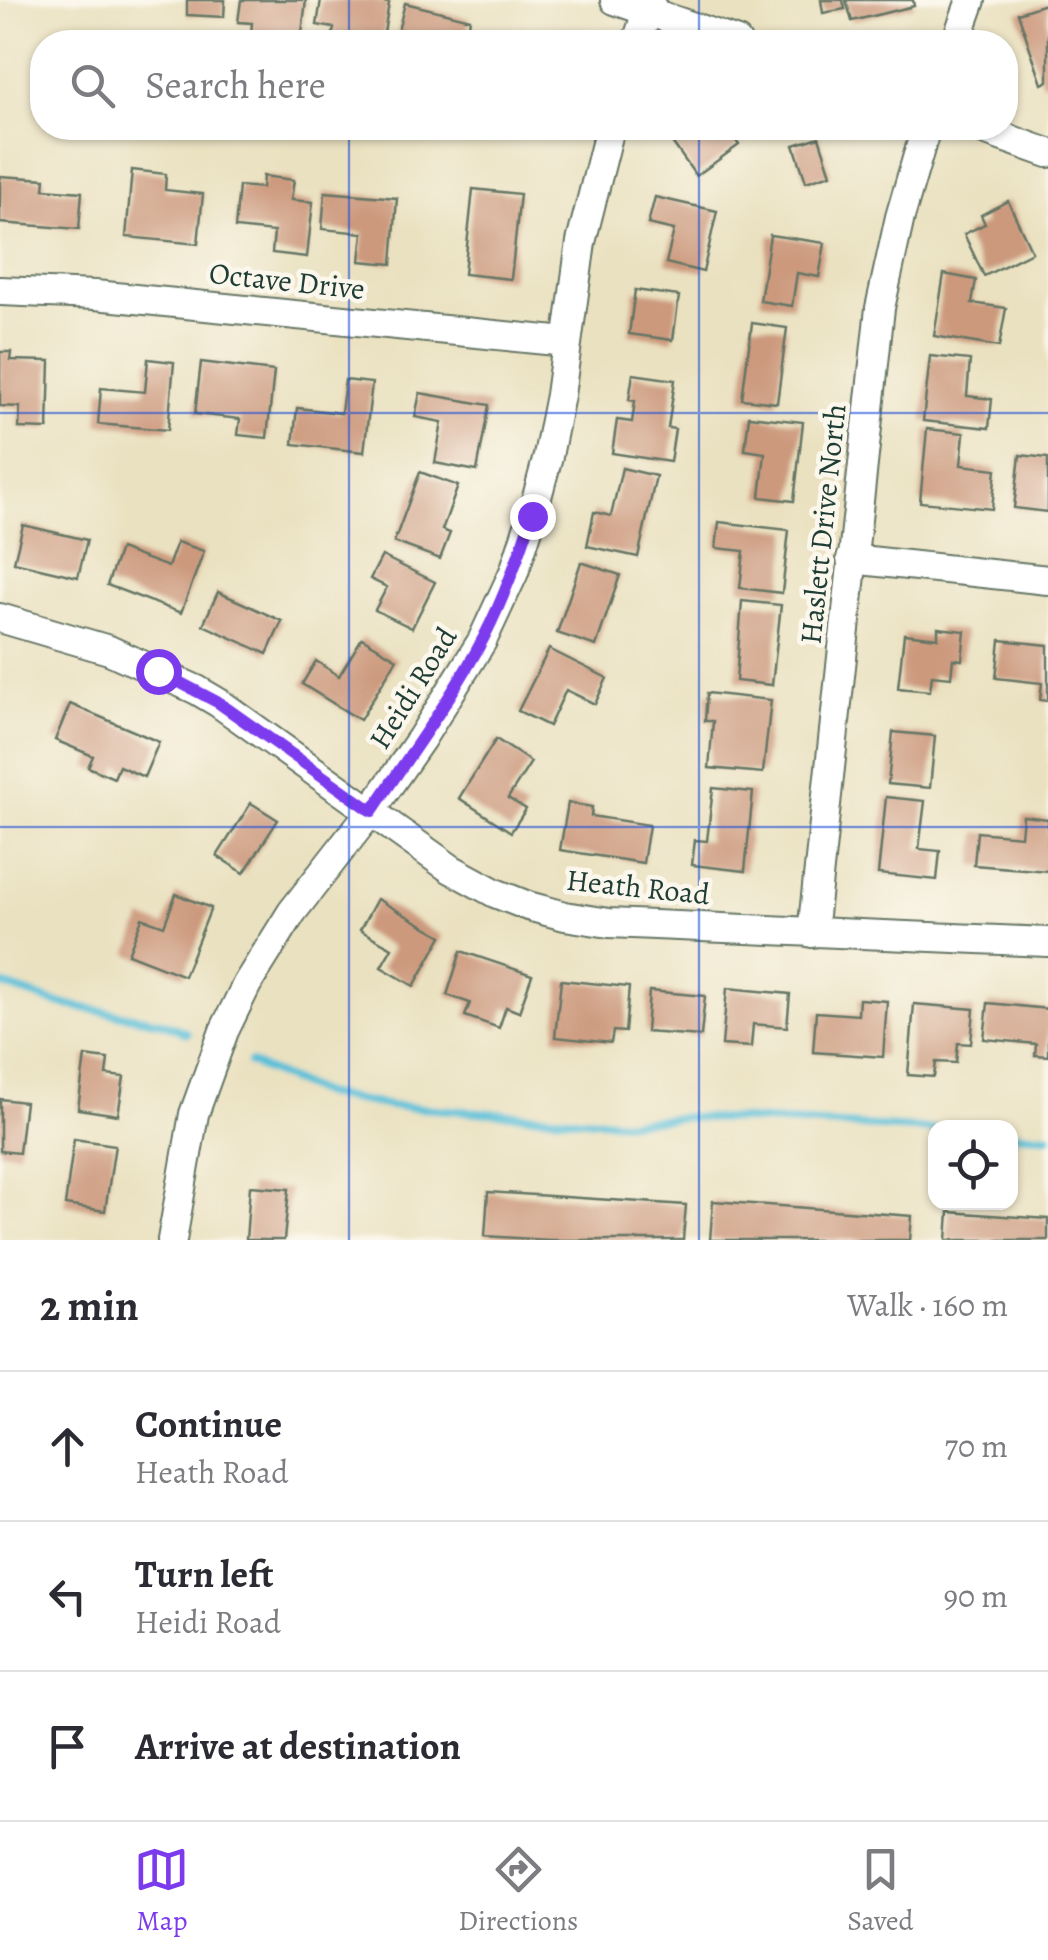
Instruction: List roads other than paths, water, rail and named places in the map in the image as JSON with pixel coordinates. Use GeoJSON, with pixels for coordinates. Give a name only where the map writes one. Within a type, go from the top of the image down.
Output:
{"type":"FeatureCollection","features":[{"type":"Feature","properties":{"kind":"street"},"geometry":{"type":"LineString","coordinates":[[615,0],[649,5],[708,30]]}},
{"type":"Feature","properties":{"kind":"street"},"geometry":{"type":"LineString","coordinates":[[960,30],[971,0]]}},
{"type":"Feature","properties":{"kind":"street"},"geometry":{"type":"LineString","coordinates":[[641,30],[649,5]]}},
{"type":"Feature","properties":{"kind":"street","name":"Heidi Road"},"geometry":{"type":"LineString","coordinates":[[172,1240],[194,1114],[224,1031],[262,957],[292,912],[372,811],[420,740],[482,640],[508,585],[548,456],[581,242],[607,140]]}},
{"type":"Feature","properties":{"kind":"street","name":"Haslett Drive North"},"geometry":{"type":"LineString","coordinates":[[812,933],[880,308],[922,140]]}},
{"type":"Feature","properties":{"kind":"street"},"geometry":{"type":"LineString","coordinates":[[1010,140],[1048,154]]}},
{"type":"Feature","properties":{"kind":"street","name":"Octave Drive"},"geometry":{"type":"LineString","coordinates":[[0,290],[95,295],[566,342]]}},
{"type":"Feature","properties":{"kind":"street"},"geometry":{"type":"LineString","coordinates":[[851,559],[1048,580]]}},
{"type":"Feature","properties":{"kind":"street","name":"Heath Road"},"geometry":{"type":"LineString","coordinates":[[0,618],[108,650],[196,690],[466,877],[495,893],[565,916],[608,922],[812,933],[1048,942]]}},
{"type":"Feature","properties":{"kind":"waterway"},"geometry":{"type":"LineString","coordinates":[[0,984],[56,1003],[161,1022],[187,1033]]}},
{"type":"Feature","properties":{"kind":"waterway"},"geometry":{"type":"LineString","coordinates":[[250,1063],[323,1094],[390,1106],[628,1122],[688,1117],[928,1130]]}},
{"type":"Feature","properties":{"kind":"waterway"},"geometry":{"type":"LineString","coordinates":[[1018,1134],[1048,1136]]}}]}
